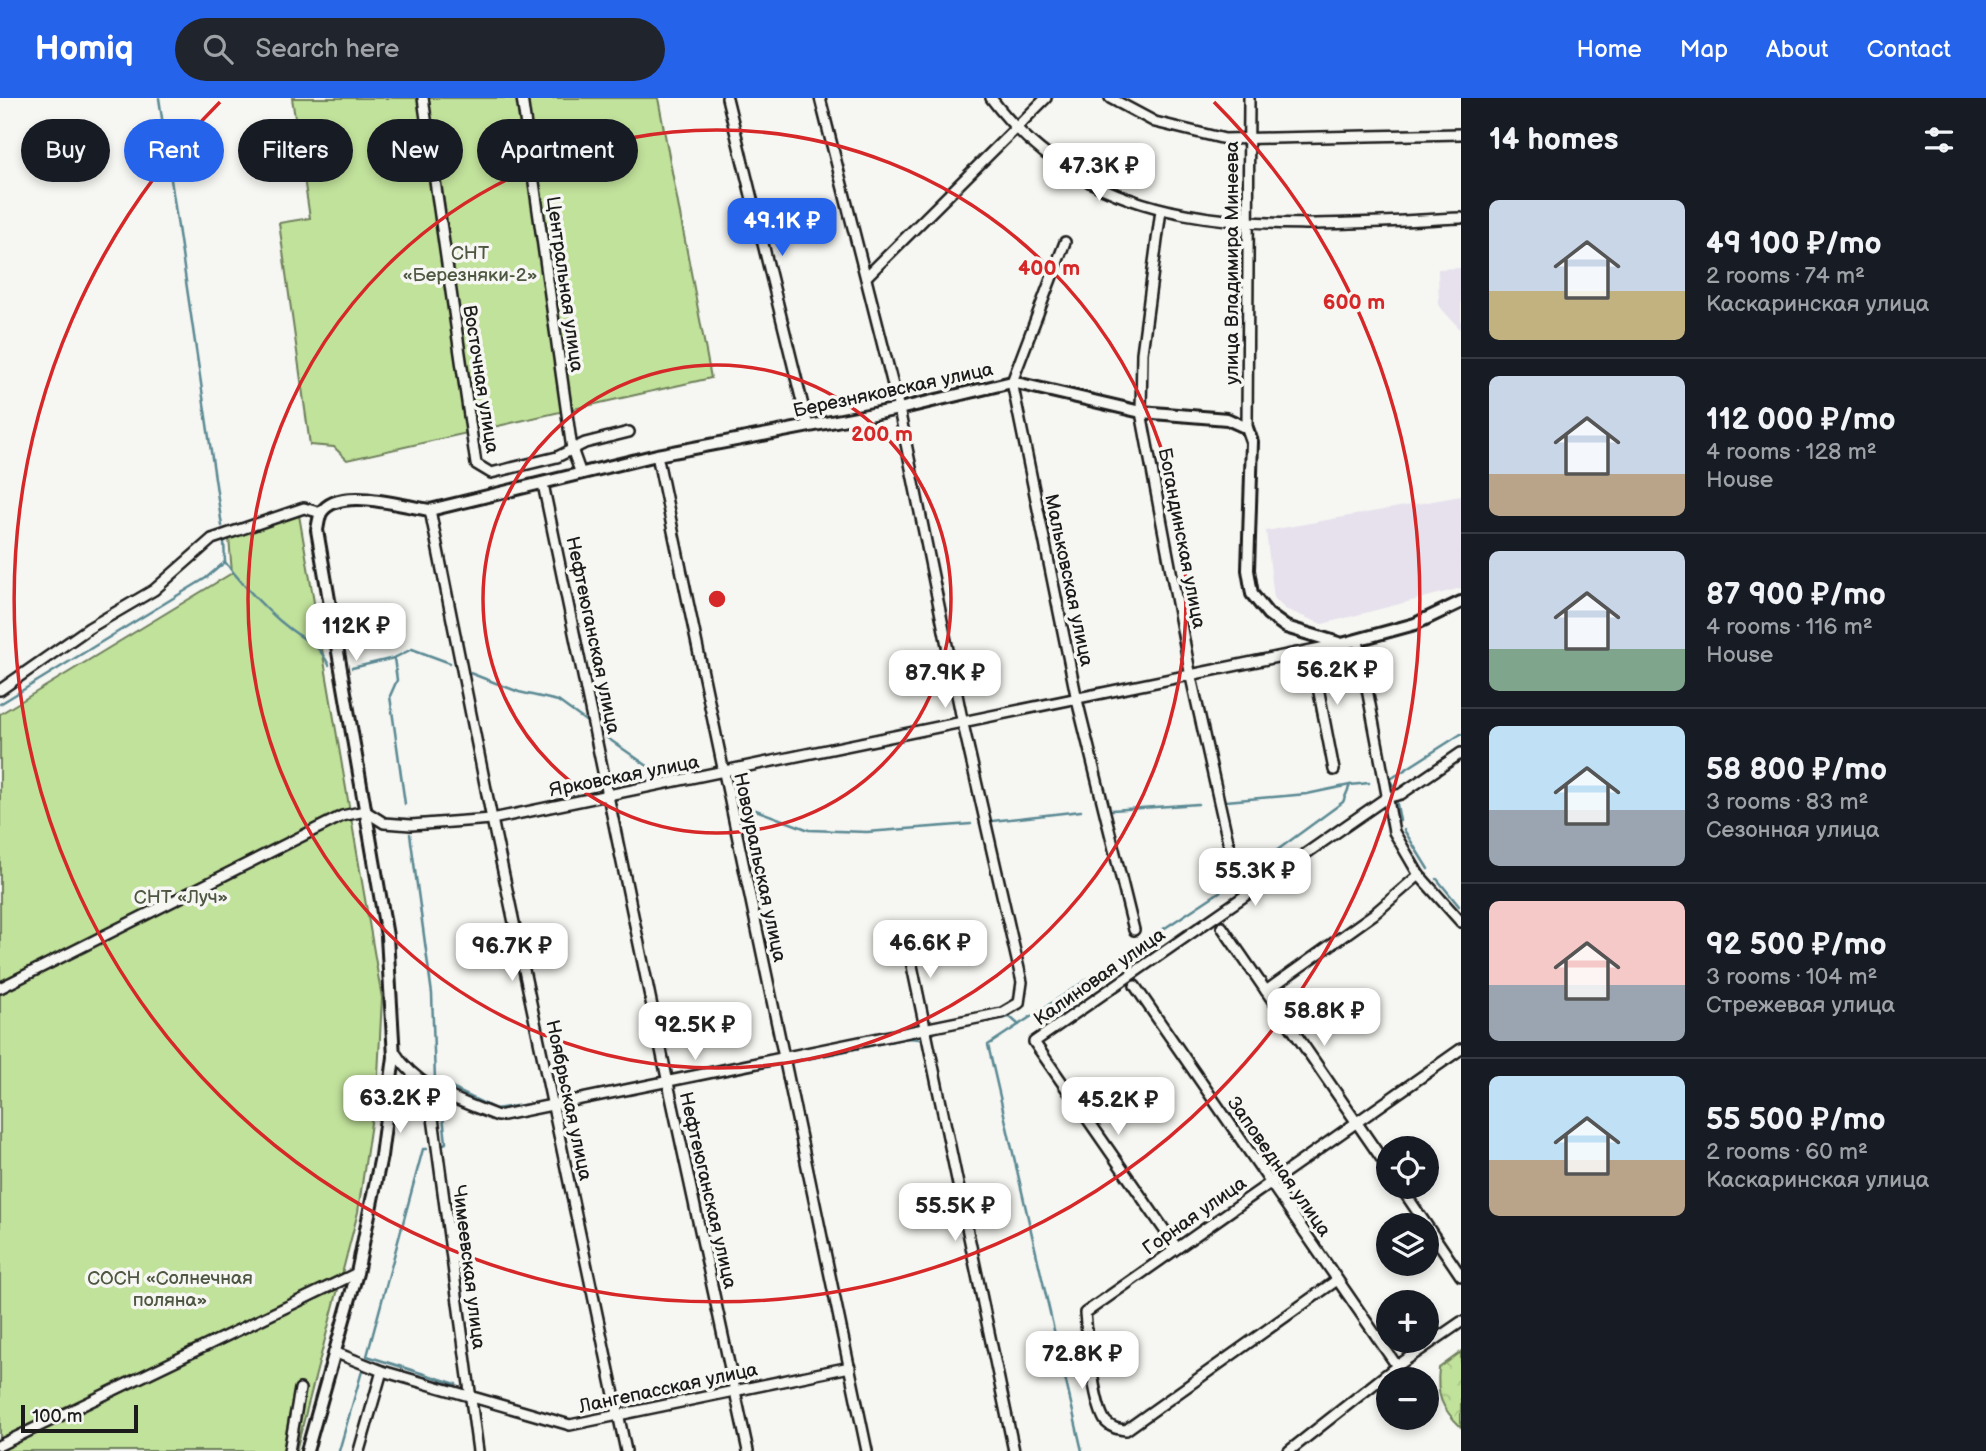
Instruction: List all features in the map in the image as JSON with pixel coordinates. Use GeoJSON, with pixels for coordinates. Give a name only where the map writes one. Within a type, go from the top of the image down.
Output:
{"type":"FeatureCollection","features":[{"type":"Feature","properties":{"kind":"street","name":"Восточная улица"},"geometry":{"type":"LineString","coordinates":[[423,98],[476,464],[491,473],[557,457],[572,449],[629,432]]}},
{"type":"Feature","properties":{"kind":"street","name":"Центральная улица"},"geometry":{"type":"LineString","coordinates":[[522,98],[572,449],[581,474]]}},
{"type":"Feature","properties":{"kind":"street"},"geometry":{"type":"LineString","coordinates":[[727,98],[808,426]]}},
{"type":"Feature","properties":{"kind":"street"},"geometry":{"type":"LineString","coordinates":[[394,1051],[405,1068],[429,1088],[498,1116],[554,1107],[1002,1013],[1019,1003],[1022,982],[963,724],[899,409],[820,98]]}},
{"type":"Feature","properties":{"kind":"street"},"geometry":{"type":"LineString","coordinates":[[991,98],[1017,127],[1077,174],[1124,198],[1161,210],[1217,221],[1250,222],[1461,218]]}},
{"type":"Feature","properties":{"kind":"street"},"geometry":{"type":"LineString","coordinates":[[866,277],[1046,98]]}},
{"type":"Feature","properties":{"kind":"street"},"geometry":{"type":"LineString","coordinates":[[1111,98],[1144,117],[1178,130],[1249,140],[1461,134]]}},
{"type":"Feature","properties":{"kind":"street","name":"улица Владимира Минеева"},"geometry":{"type":"LineString","coordinates":[[1247,428],[1249,98]]}},
{"type":"Feature","properties":{"kind":"street","name":"Богандинская улица"},"geometry":{"type":"LineString","coordinates":[[1161,210],[1142,353],[1141,412],[1191,677],[1234,868]]}},
{"type":"Feature","properties":{"kind":"street"},"geometry":{"type":"LineString","coordinates":[[1012,382],[1065,242]]}},
{"type":"Feature","properties":{"kind":"street","name":"Березняковская улица"},"geometry":{"type":"LineString","coordinates":[[321,513],[333,503],[349,499],[430,509],[657,455],[899,409],[1012,382],[1141,412],[1227,419],[1247,428]]}},
{"type":"Feature","properties":{"kind":"street","name":"Мальковская улица"},"geometry":{"type":"LineString","coordinates":[[1012,382],[1077,700],[1133,930]]}},
{"type":"Feature","properties":{"kind":"street"},"geometry":{"type":"LineString","coordinates":[[1247,428],[1252,442],[1248,570],[1252,594],[1268,614],[1286,626],[1342,644],[1415,624],[1461,602]]}},
{"type":"Feature","properties":{"kind":"street","name":"Новоуральская улица"},"geometry":{"type":"LineString","coordinates":[[657,455],[867,1451]]}},
{"type":"Feature","properties":{"kind":"street","name":"Нефтеюганская улица"},"geometry":{"type":"LineString","coordinates":[[543,484],[748,1451]]}},
{"type":"Feature","properties":{"kind":"street"},"geometry":{"type":"LineString","coordinates":[[0,690],[89,628],[154,590],[212,539],[304,509],[321,513],[317,530],[387,936],[394,1051],[381,1156],[357,1273],[307,1451]]}},
{"type":"Feature","properties":{"kind":"street","name":"Ноябрьская улица"},"geometry":{"type":"LineString","coordinates":[[430,509],[492,819],[626,1451]]}},
{"type":"Feature","properties":{"kind":"street"},"geometry":{"type":"LineString","coordinates":[[1358,641],[1394,832],[1419,875],[1461,922]]}},
{"type":"Feature","properties":{"kind":"street","name":"Ярковская улица"},"geometry":{"type":"LineString","coordinates":[[365,811],[384,823],[411,825],[492,819],[1342,644]]}},
{"type":"Feature","properties":{"kind":"street"},"geometry":{"type":"LineString","coordinates":[[1311,651],[1334,770]]}},
{"type":"Feature","properties":{"kind":"street","name":"Калиновая улица"},"geometry":{"type":"LineString","coordinates":[[1177,1248],[1034,1042],[1386,798],[1401,794],[1461,753]]}},
{"type":"Feature","properties":{"kind":"street"},"geometry":{"type":"LineString","coordinates":[[0,988],[313,828],[342,816],[365,811]]}},
{"type":"Feature","properties":{"kind":"street"},"geometry":{"type":"LineString","coordinates":[[1266,991],[1374,914],[1419,875]]}},
{"type":"Feature","properties":{"kind":"street"},"geometry":{"type":"LineString","coordinates":[[1222,927],[1376,1150]]}},
{"type":"Feature","properties":{"kind":"street"},"geometry":{"type":"LineString","coordinates":[[906,937],[1014,1451]]}},
{"type":"Feature","properties":{"kind":"street","name":"Заповедная улица"},"geometry":{"type":"LineString","coordinates":[[1135,986],[1396,1366]]}},
{"type":"Feature","properties":{"kind":"street","name":"Горная улица"},"geometry":{"type":"LineString","coordinates":[[1337,1280],[1126,1430],[1115,1429],[1104,1420],[1092,1368],[1085,1313],[1461,1049]]}},
{"type":"Feature","properties":{"kind":"street","name":"Чимеевская улица"},"geometry":{"type":"LineString","coordinates":[[429,1088],[478,1451]]}},
{"type":"Feature","properties":{"kind":"street"},"geometry":{"type":"LineString","coordinates":[[1409,1199],[1461,1276]]}},
{"type":"Feature","properties":{"kind":"street"},"geometry":{"type":"LineString","coordinates":[[0,1445],[357,1273]]}},
{"type":"Feature","properties":{"kind":"street"},"geometry":{"type":"LineString","coordinates":[[1289,1451],[1396,1366],[1461,1322]]}},
{"type":"Feature","properties":{"kind":"street","name":"Лангепасская улица"},"geometry":{"type":"LineString","coordinates":[[334,1352],[382,1371],[570,1425],[850,1367]]}},
{"type":"Feature","properties":{"kind":"street"},"geometry":{"type":"LineString","coordinates":[[359,1451],[382,1371]]}},
{"type":"Feature","properties":{"kind":"street"},"geometry":{"type":"LineString","coordinates":[[289,1451],[300,1389]]}},
{"type":"Feature","properties":{"kind":"shaded area"},"geometry":{"type":"Polygon","coordinates":[[[1461,268],[1461,330],[1439,306],[1438,269],[1461,268]]]}},
{"type":"Feature","properties":{"kind":"shaded area"},"geometry":{"type":"Polygon","coordinates":[[[1461,496],[1461,588],[1322,624],[1285,609],[1274,598],[1266,531],[1461,496]]]}},
{"type":"Feature","properties":{"kind":"green space","name":"СНТ «Березняки-2»"},"geometry":{"type":"Polygon","coordinates":[[[292,98],[658,98],[711,378],[347,460],[334,447],[310,445],[279,223],[310,218],[305,182],[353,182],[353,119],[295,119],[292,98]]]}},
{"type":"Feature","properties":{"kind":"green space"},"geometry":{"type":"Polygon","coordinates":[[[299,515],[382,998],[378,1075],[358,1212],[296,1451],[0,1451],[0,714],[232,573],[229,538],[299,515]]]}},
{"type":"Feature","properties":{"kind":"green space"},"geometry":{"type":"Polygon","coordinates":[[[1461,1352],[1461,1427],[1441,1400],[1439,1368],[1461,1352]]]}},
{"type":"Feature","properties":{"kind":"waterway"},"geometry":{"type":"LineString","coordinates":[[159,98],[222,526]]}},
{"type":"Feature","properties":{"kind":"waterway"},"geometry":{"type":"LineString","coordinates":[[0,704],[206,578],[225,562],[224,541]]}},
{"type":"Feature","properties":{"kind":"waterway"},"geometry":{"type":"LineString","coordinates":[[225,562],[264,606],[316,647],[329,665]]}},
{"type":"Feature","properties":{"kind":"waterway"},"geometry":{"type":"LineString","coordinates":[[352,668],[394,658],[412,649],[450,663]]}},
{"type":"Feature","properties":{"kind":"waterway"},"geometry":{"type":"LineString","coordinates":[[394,658],[397,680],[390,696],[405,804]]}},
{"type":"Feature","properties":{"kind":"waterway"},"geometry":{"type":"LineString","coordinates":[[470,673],[519,692],[558,701],[587,722]]}},
{"type":"Feature","properties":{"kind":"waterway"},"geometry":{"type":"LineString","coordinates":[[1394,786],[1389,780],[1461,734]]}},
{"type":"Feature","properties":{"kind":"waterway"},"geometry":{"type":"LineString","coordinates":[[606,737],[649,767]]}},
{"type":"Feature","properties":{"kind":"waterway"},"geometry":{"type":"LineString","coordinates":[[1082,1451],[988,1045],[1224,889],[1343,802],[1350,785],[1369,783]]}},
{"type":"Feature","properties":{"kind":"waterway"},"geometry":{"type":"LineString","coordinates":[[1226,801],[1307,794],[1350,785]]}},
{"type":"Feature","properties":{"kind":"waterway"},"geometry":{"type":"LineString","coordinates":[[1396,799],[1400,821]]}},
{"type":"Feature","properties":{"kind":"waterway"},"geometry":{"type":"LineString","coordinates":[[740,804],[809,830],[867,832],[971,824]]}},
{"type":"Feature","properties":{"kind":"waterway"},"geometry":{"type":"LineString","coordinates":[[1112,810],[1198,804]]}},
{"type":"Feature","properties":{"kind":"waterway"},"geometry":{"type":"LineString","coordinates":[[992,821],[1081,811]]}},
{"type":"Feature","properties":{"kind":"waterway"},"geometry":{"type":"LineString","coordinates":[[1404,830],[1428,869]]}},
{"type":"Feature","properties":{"kind":"waterway"},"geometry":{"type":"LineString","coordinates":[[410,834],[432,994],[435,1080],[495,1109],[544,1102]]}},
{"type":"Feature","properties":{"kind":"waterway"},"geometry":{"type":"LineString","coordinates":[[1437,879],[1459,906]]}},
{"type":"Feature","properties":{"kind":"waterway"},"geometry":{"type":"LineString","coordinates":[[970,1024],[1010,1017],[1019,1025]]}},
{"type":"Feature","properties":{"kind":"waterway"},"geometry":{"type":"LineString","coordinates":[[932,1036],[936,1030]]}},
{"type":"Feature","properties":{"kind":"waterway"},"geometry":{"type":"LineString","coordinates":[[793,1062],[907,1038],[920,1039]]}},
{"type":"Feature","properties":{"kind":"waterway"},"geometry":{"type":"LineString","coordinates":[[441,1098],[446,1143],[441,1145]]}},
{"type":"Feature","properties":{"kind":"waterway"},"geometry":{"type":"LineString","coordinates":[[427,1149],[423,1149],[367,1356],[456,1384]]}},
{"type":"Feature","properties":{"kind":"waterway"},"geometry":{"type":"LineString","coordinates":[[339,1451],[362,1371]]}},
{"type":"Feature","properties":{"kind":"park label","name":"СНТ «Луч»"},"geometry":{"type":"Point","coordinates":[181,896]}},
{"type":"Feature","properties":{"kind":"park label","name":"СОСН «Солнечная поляна»"},"geometry":{"type":"Point","coordinates":[170,1288]}}]}
